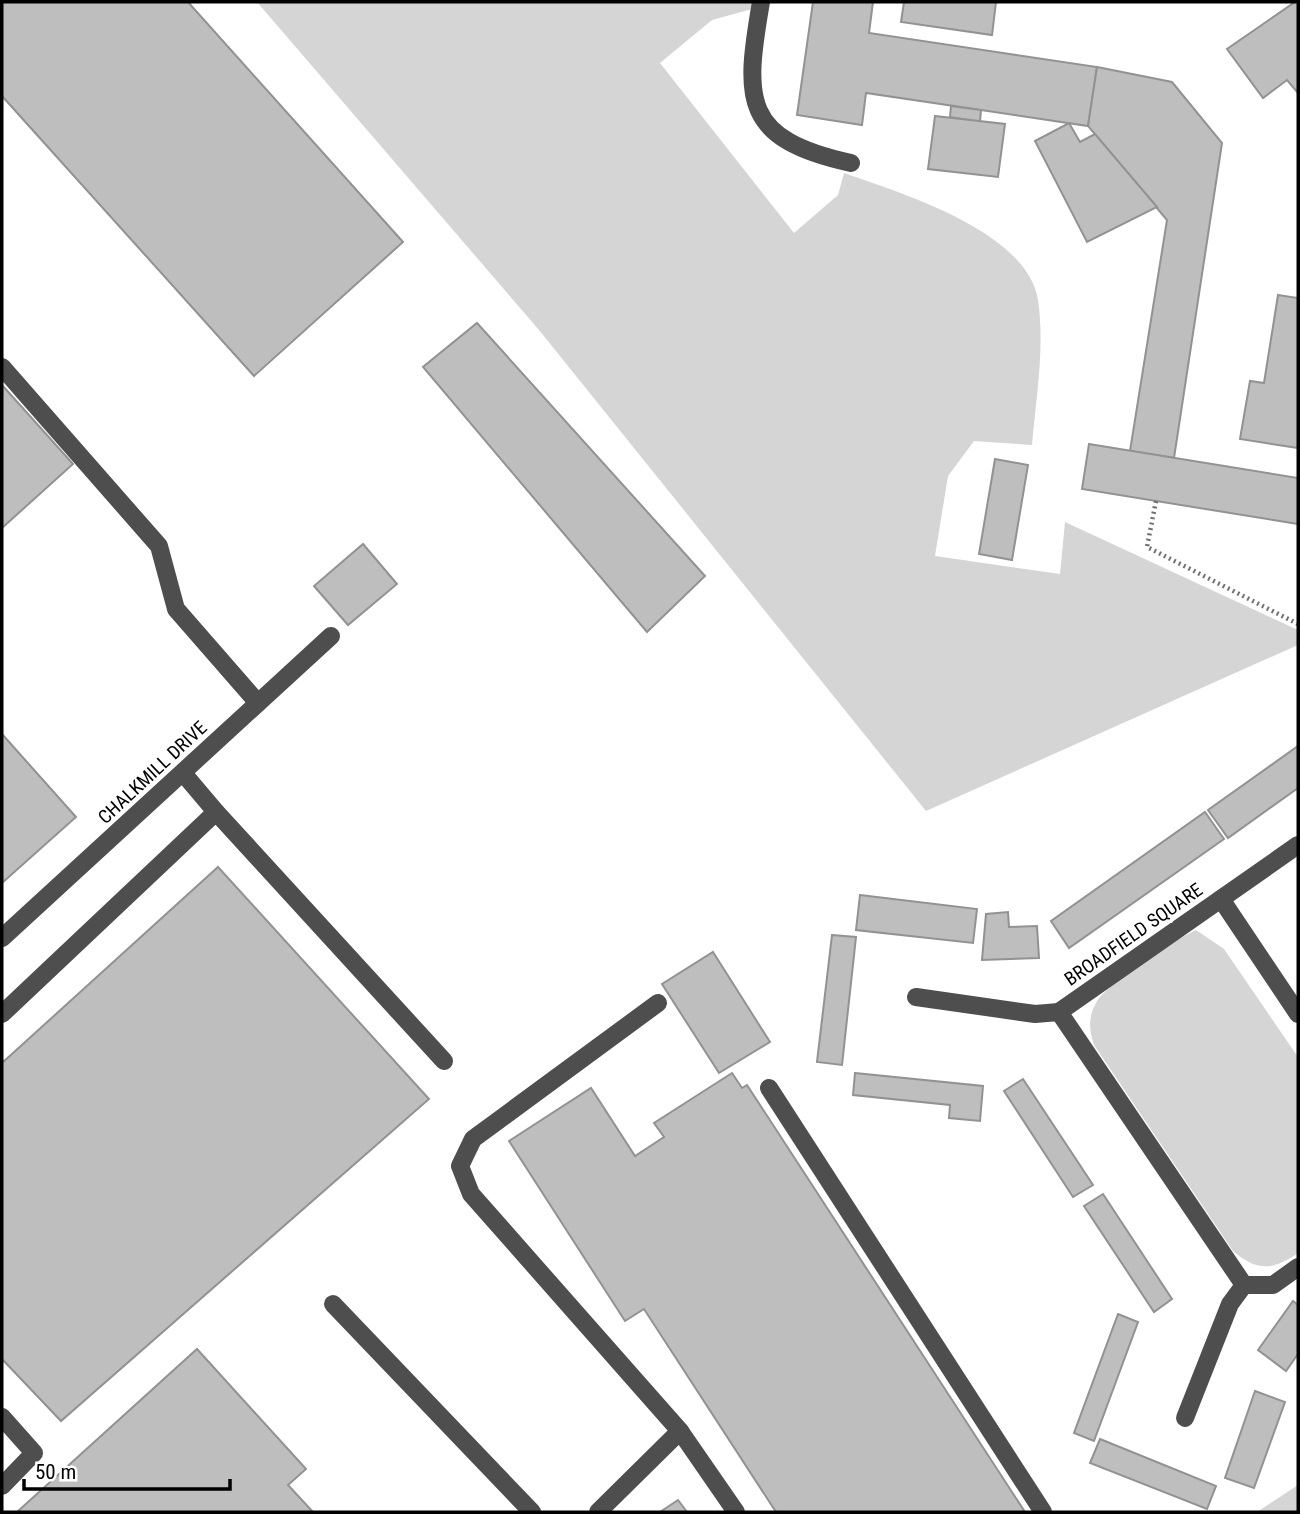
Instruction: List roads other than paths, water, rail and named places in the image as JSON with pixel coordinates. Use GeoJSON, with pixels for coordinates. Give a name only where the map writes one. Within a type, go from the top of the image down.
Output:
{"type":"FeatureCollection","features":[{"type":"Feature","properties":{"kind":"street"},"geometry":{"type":"LineString","coordinates":[[761,2],[751,64],[754,99],[765,125],[807,151],[851,163]]}},
{"type":"Feature","properties":{"kind":"street"},"geometry":{"type":"LineString","coordinates":[[2,367],[159,547],[176,610],[258,703]]}},
{"type":"Feature","properties":{"kind":"street","name":"CHALKMILL DRIVE"},"geometry":{"type":"LineString","coordinates":[[2,938],[331,636]]}},
{"type":"Feature","properties":{"kind":"street"},"geometry":{"type":"LineString","coordinates":[[183,773],[216,813],[444,1061]]}},
{"type":"Feature","properties":{"kind":"street"},"geometry":{"type":"LineString","coordinates":[[2,1014],[216,813]]}},
{"type":"Feature","properties":{"kind":"street"},"geometry":{"type":"LineString","coordinates":[[1221,899],[1298,845]]}},
{"type":"Feature","properties":{"kind":"street","name":"BROADFIELD SQUARE"},"geometry":{"type":"LineString","coordinates":[[916,997],[1035,1014],[1059,1012],[1221,899],[1298,1014]]}},
{"type":"Feature","properties":{"kind":"street"},"geometry":{"type":"LineString","coordinates":[[657,1003],[473,1139],[460,1166],[471,1194],[680,1431],[736,1512]]}},
{"type":"Feature","properties":{"kind":"street","name":"BROADFIELD SQUARE"},"geometry":{"type":"LineString","coordinates":[[1059,1012],[1244,1285]]}},
{"type":"Feature","properties":{"kind":"street"},"geometry":{"type":"LineString","coordinates":[[769,1088],[1043,1512]]}},
{"type":"Feature","properties":{"kind":"street"},"geometry":{"type":"LineString","coordinates":[[1185,1418],[1230,1304],[1244,1285],[1273,1285],[1298,1267]]}},
{"type":"Feature","properties":{"kind":"street"},"geometry":{"type":"LineString","coordinates":[[333,1304],[532,1512]]}},
{"type":"Feature","properties":{"kind":"street"},"geometry":{"type":"LineString","coordinates":[[2,1417],[34,1453],[2,1486]]}},
{"type":"Feature","properties":{"kind":"street"},"geometry":{"type":"LineString","coordinates":[[598,1512],[680,1431]]}}]}
